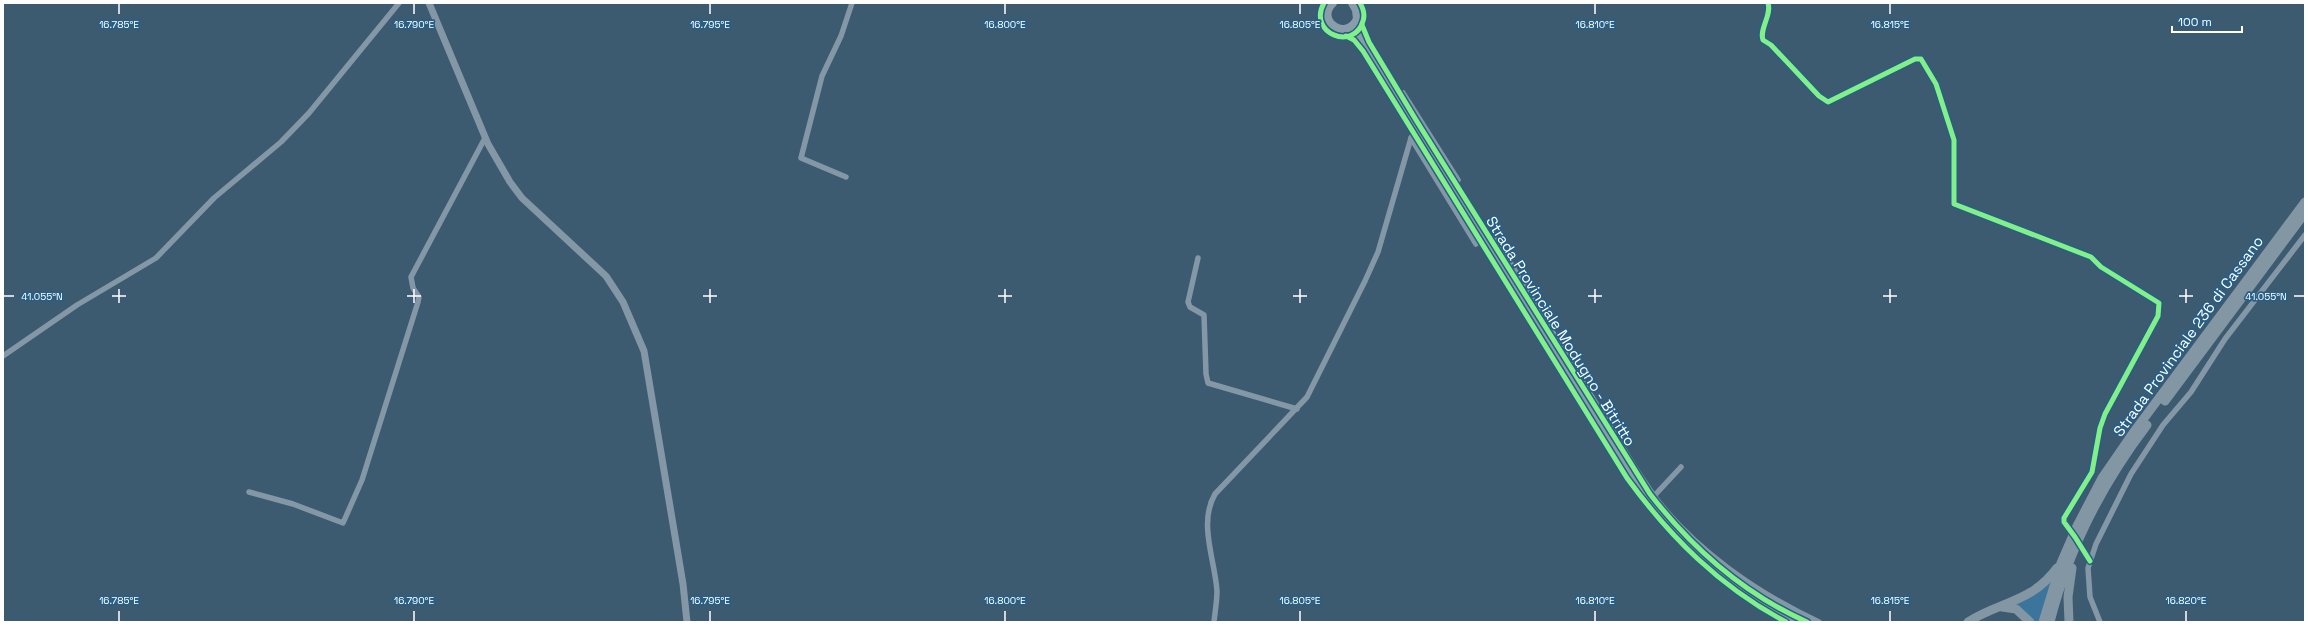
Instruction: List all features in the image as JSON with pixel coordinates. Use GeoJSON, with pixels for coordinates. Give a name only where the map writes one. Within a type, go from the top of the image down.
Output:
{"type":"FeatureCollection","features":[{"type":"Feature","properties":{"kind":"highway","name":"Strada Provinciale 236 di Cassano"},"geometry":{"type":"LineString","coordinates":[[2050,622],[2075,539],[2102,478],[2123,447],[2305,202]]}},
{"type":"Feature","properties":{"kind":"highway","name":"Strada Provinciale 236 di Cassano"},"geometry":{"type":"LineString","coordinates":[[2043,622],[2061,563],[2129,450],[2305,213]]}},
{"type":"Feature","properties":{"kind":"highway"},"geometry":{"type":"LineString","coordinates":[[2069,622],[2069,590],[2075,539]]}},
{"type":"Feature","properties":{"kind":"highway"},"geometry":{"type":"LineString","coordinates":[[1968,622],[2032,592],[2048,579],[2061,563]]}},
{"type":"Feature","properties":{"kind":"highway"},"geometry":{"type":"LineString","coordinates":[[1997,608],[2016,609],[2030,622]]}},
{"type":"Feature","properties":{"kind":"main road"},"geometry":{"type":"LineString","coordinates":[[1333,3],[1327,12],[1330,23],[1336,28],[1345,29],[1352,26],[1357,19]]}},
{"type":"Feature","properties":{"kind":"main road"},"geometry":{"type":"LineString","coordinates":[[1352,3],[1356,10],[1364,43],[1416,129],[1432,147],[1536,313],[1645,496],[1680,537],[1720,574],[1759,601],[1796,622]]}},
{"type":"Feature","properties":{"kind":"main road"},"geometry":{"type":"LineString","coordinates":[[1345,29],[1364,43]]}},
{"type":"Feature","properties":{"kind":"street"},"geometry":{"type":"LineString","coordinates":[[3,356],[77,304],[156,258],[214,198],[281,142],[309,113],[399,3]]}},
{"type":"Feature","properties":{"kind":"street"},"geometry":{"type":"LineString","coordinates":[[429,3],[485,138],[502,171],[522,198],[606,276],[622,300],[644,351],[683,584],[686,622]]}},
{"type":"Feature","properties":{"kind":"street"},"geometry":{"type":"LineString","coordinates":[[846,177],[801,158],[822,76],[841,36],[852,3]]}},
{"type":"Feature","properties":{"kind":"street"},"geometry":{"type":"LineString","coordinates":[[1768,3],[1769,8],[1762,34],[1763,40],[1771,45],[1819,96],[1828,102],[1915,59],[1921,59],[1936,84],[1954,140],[1954,204],[2091,257],[2101,267],[2158,304],[2158,316],[2102,421],[2092,472],[2064,518],[2064,522],[2076,536],[2090,562]]}},
{"type":"Feature","properties":{"kind":"street"},"geometry":{"type":"LineString","coordinates":[[1404,93],[1432,147],[1458,180]]}},
{"type":"Feature","properties":{"kind":"street"},"geometry":{"type":"LineString","coordinates":[[1214,622],[1217,592],[1209,548],[1210,503],[1215,494],[1303,402],[1365,281],[1378,252],[1416,129]]}},
{"type":"Feature","properties":{"kind":"street"},"geometry":{"type":"LineString","coordinates":[[249,492],[294,504],[343,523],[362,480],[418,302],[419,297],[413,288],[411,277],[485,138]]}},
{"type":"Feature","properties":{"kind":"street"},"geometry":{"type":"LineString","coordinates":[[1412,138],[1476,244]]}},
{"type":"Feature","properties":{"kind":"street"},"geometry":{"type":"LineString","coordinates":[[2100,622],[2090,597],[2088,576],[2090,562],[2117,500],[2140,459],[2168,419],[2191,392],[2232,329],[2305,235]]}},
{"type":"Feature","properties":{"kind":"street"},"geometry":{"type":"LineString","coordinates":[[1494,236],[1536,313],[1654,496],[1684,530],[1727,566],[1779,601],[1819,622]]}},
{"type":"Feature","properties":{"kind":"street"},"geometry":{"type":"LineString","coordinates":[[1198,258],[1188,302],[1190,307],[1204,315],[1206,374],[1208,383],[1297,408]]}},
{"type":"Feature","properties":{"kind":"street"},"geometry":{"type":"LineString","coordinates":[[1654,496],[1681,467]]}},
{"type":"Feature","properties":{"kind":"shaded area"},"geometry":{"type":"Polygon","coordinates":[[[2051,581],[2040,622],[2033,622],[2017,608],[2016,603],[2051,581]]]}},
{"type":"Feature","properties":{"kind":"cycle path"},"geometry":{"type":"LineString","coordinates":[[1324,3],[1320,14],[1322,23],[1326,30],[1334,35],[1342,37],[1351,35],[1358,30],[1363,21],[1364,16],[1360,3]]}},
{"type":"Feature","properties":{"kind":"cycle path"},"geometry":{"type":"LineString","coordinates":[[1768,3],[1769,8],[1762,36],[1763,40],[1771,45],[1819,96],[1828,102],[1915,59],[1921,59],[1936,84],[1954,140],[1954,204],[2091,257],[2101,267],[2159,303],[2158,316],[2105,414],[2100,428],[2092,472],[2064,518],[2064,522],[2090,561]]}},
{"type":"Feature","properties":{"kind":"cycle path","name":"Strada Provinciale Modugno - Bitritto"},"geometry":{"type":"LineString","coordinates":[[1362,25],[1369,42],[1416,120],[1650,494],[1683,533],[1721,568],[1762,598],[1807,622]]}},
{"type":"Feature","properties":{"kind":"cycle path"},"geometry":{"type":"LineString","coordinates":[[1346,36],[1354,40],[1363,51],[1627,478],[1643,500],[1679,540],[1718,577],[1739,593],[1786,622]]}}]}
